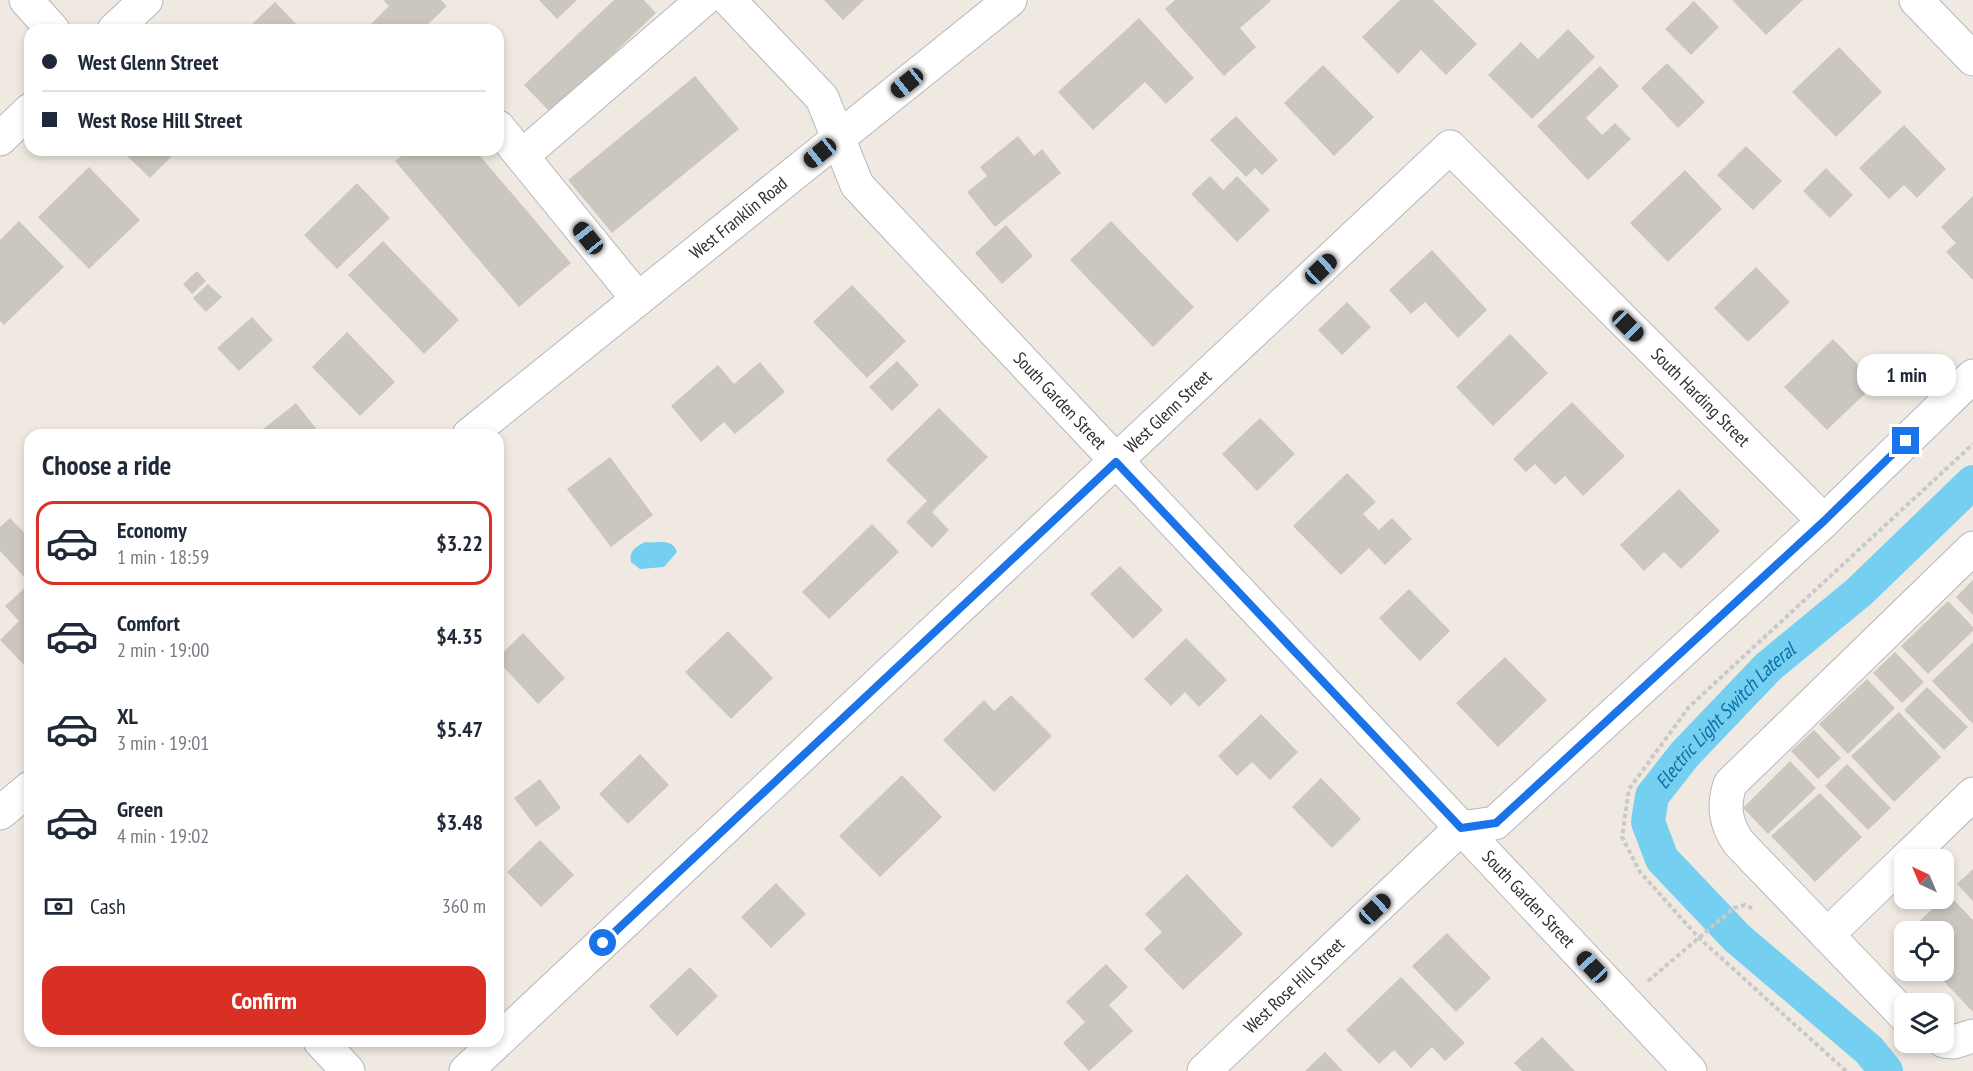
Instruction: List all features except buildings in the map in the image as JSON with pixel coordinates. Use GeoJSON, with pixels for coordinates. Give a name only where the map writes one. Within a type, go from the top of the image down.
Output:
{"type":"FeatureCollection","features":[{"type":"Feature","properties":{"kind":"street"},"geometry":{"type":"LineString","coordinates":[[26,0],[48,24]]}},
{"type":"Feature","properties":{"kind":"street"},"geometry":{"type":"LineString","coordinates":[[120,24],[146,0]]}},
{"type":"Feature","properties":{"kind":"street"},"geometry":{"type":"LineString","coordinates":[[522,156],[703,0]]}},
{"type":"Feature","properties":{"kind":"street","name":"South Garden Street"},"geometry":{"type":"LineString","coordinates":[[729,0],[822,98],[857,185],[1690,1071]]}},
{"type":"Feature","properties":{"kind":"street","name":"West Franklin Road"},"geometry":{"type":"LineString","coordinates":[[476,429],[1010,0]]}},
{"type":"Feature","properties":{"kind":"street"},"geometry":{"type":"LineString","coordinates":[[1916,0],[1973,59]]}},
{"type":"Feature","properties":{"kind":"street"},"geometry":{"type":"LineString","coordinates":[[0,139],[24,116]]}},
{"type":"Feature","properties":{"kind":"street"},"geometry":{"type":"LineString","coordinates":[[504,134],[638,299]]}},
{"type":"Feature","properties":{"kind":"street","name":"West Glenn Street"},"geometry":{"type":"LineString","coordinates":[[504,1035],[1450,147]]}},
{"type":"Feature","properties":{"kind":"street","name":"South Harding Street"},"geometry":{"type":"LineString","coordinates":[[1450,147],[1824,521]]}},
{"type":"Feature","properties":{"kind":"street"},"geometry":{"type":"LineString","coordinates":[[1461,828],[1496,823],[1824,521],[1973,376]]}},
{"type":"Feature","properties":{"kind":"street"},"geometry":{"type":"LineString","coordinates":[[1894,1005],[1738,842],[1729,828],[1725,812],[1730,784],[1973,548]]}},
{"type":"Feature","properties":{"kind":"street"},"geometry":{"type":"LineString","coordinates":[[0,813],[24,793]]}},
{"type":"Feature","properties":{"kind":"street"},"geometry":{"type":"LineString","coordinates":[[1916,849],[1973,794]]}},
{"type":"Feature","properties":{"kind":"street","name":"West Rose Hill Street"},"geometry":{"type":"LineString","coordinates":[[1203,1071],[1461,828]]}},
{"type":"Feature","properties":{"kind":"street"},"geometry":{"type":"LineString","coordinates":[[1827,935],[1894,871]]}},
{"type":"Feature","properties":{"kind":"street"},"geometry":{"type":"LineString","coordinates":[[1954,1042],[1973,1036]]}},
{"type":"Feature","properties":{"kind":"street"},"geometry":{"type":"LineString","coordinates":[[326,1047],[348,1071]]}},
{"type":"Feature","properties":{"kind":"street","name":"West Glenn Street"},"geometry":{"type":"LineString","coordinates":[[466,1071],[492,1047]]}},
{"type":"Feature","properties":{"kind":"path"},"geometry":{"type":"LineString","coordinates":[[1624,1001],[1734,909]]}},
{"type":"Feature","properties":{"kind":"water"},"geometry":{"type":"Polygon","coordinates":[[[645,542],[672,544],[677,552],[664,567],[640,569],[631,562],[631,555],[636,547],[645,542]]]}},
{"type":"Feature","properties":{"kind":"waterway","name":"Electric Light Switch Lateral"},"geometry":{"type":"LineString","coordinates":[[1886,1071],[1869,1050],[1737,938],[1662,859],[1648,822],[1652,796],[1684,755],[1768,667],[1859,592],[1973,482]]}},
{"type":"Feature","properties":{"kind":"route"},"geometry":{"type":"LineString","coordinates":[[603,943],[1116,462],[1461,828],[1496,823],[1824,521],[1906,441]]}}]}
